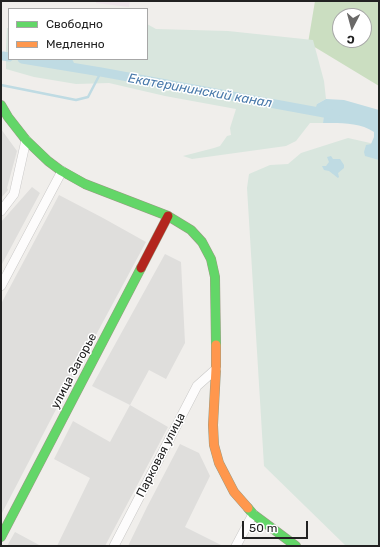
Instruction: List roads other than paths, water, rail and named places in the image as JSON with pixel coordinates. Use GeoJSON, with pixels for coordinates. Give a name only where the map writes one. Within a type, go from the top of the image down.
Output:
{"type":"FeatureCollection","features":[{"type":"Feature","properties":{"kind":"street"},"geometry":{"type":"LineString","coordinates":[[1,104],[8,117],[26,140],[62,171],[84,183],[168,216],[191,230],[202,242],[211,259],[215,277],[216,369],[213,425],[214,445],[219,463],[234,492],[253,514],[296,546]]}},
{"type":"Feature","properties":{"kind":"street"},"geometry":{"type":"LineString","coordinates":[[1,211],[14,194],[26,140]]}},
{"type":"Feature","properties":{"kind":"street"},"geometry":{"type":"LineString","coordinates":[[1,286],[62,171]]}},
{"type":"Feature","properties":{"kind":"street","name":"улица Загорье"},"geometry":{"type":"LineString","coordinates":[[1,536],[168,216]]}},
{"type":"Feature","properties":{"kind":"street","name":"Парковая улица"},"geometry":{"type":"LineString","coordinates":[[114,546],[197,386],[216,369]]}},
{"type":"Feature","properties":{"kind":"street"},"geometry":{"type":"LineString","coordinates":[[236,546],[253,514]]}},
{"type":"Feature","properties":{"kind":"water"},"geometry":{"type":"Polygon","coordinates":[[[49,60],[72,60],[74,63],[68,67],[50,65],[49,60]]]}},
{"type":"Feature","properties":{"kind":"water"},"geometry":{"type":"Polygon","coordinates":[[[326,99],[344,100],[379,110],[379,160],[365,156],[364,152],[366,145],[371,144],[374,137],[374,132],[362,126],[343,123],[323,123],[324,113],[321,109],[316,107],[317,104],[326,99]]]}},
{"type":"Feature","properties":{"kind":"water"},"geometry":{"type":"Polygon","coordinates":[[[331,156],[333,159],[340,159],[344,165],[344,168],[338,173],[338,178],[329,171],[324,170],[322,166],[326,166],[329,162],[327,157],[331,156]]]}},
{"type":"Feature","properties":{"kind":"waterway","name":"Екатерининский канал"},"geometry":{"type":"LineString","coordinates":[[3,56],[8,57]]}},
{"type":"Feature","properties":{"kind":"waterway","name":"Екатерининский канал"},"geometry":{"type":"LineString","coordinates":[[28,60],[335,115]]}},
{"type":"Feature","properties":{"kind":"waterway"},"geometry":{"type":"LineString","coordinates":[[1,85],[76,100],[88,97],[101,72]]}}]}
